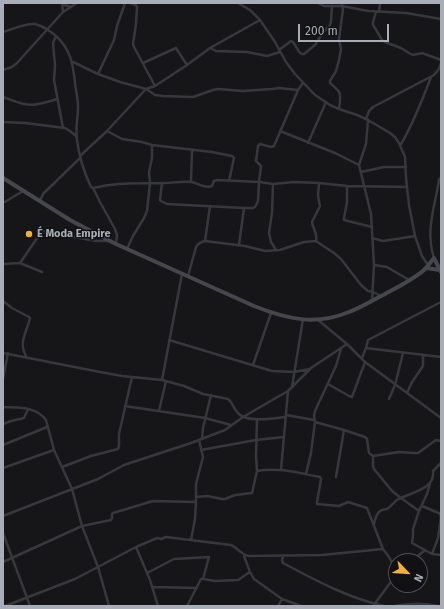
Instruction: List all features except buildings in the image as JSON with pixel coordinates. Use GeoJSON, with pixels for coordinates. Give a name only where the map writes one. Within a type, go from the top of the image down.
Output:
{"type":"FeatureCollection","features":[{"type":"Feature","properties":{"kind":"street"},"geometry":{"type":"LineString","coordinates":[[62,3],[70,7]]}},
{"type":"Feature","properties":{"kind":"street"},"geometry":{"type":"LineString","coordinates":[[62,3],[63,12]]}},
{"type":"Feature","properties":{"kind":"street"},"geometry":{"type":"LineString","coordinates":[[3,70],[12,67],[17,63],[63,12],[77,3]]}},
{"type":"Feature","properties":{"kind":"street"},"geometry":{"type":"LineString","coordinates":[[98,74],[114,40],[125,3]]}},
{"type":"Feature","properties":{"kind":"street"},"geometry":{"type":"LineString","coordinates":[[130,3],[136,5],[136,24],[133,44],[155,86]]}},
{"type":"Feature","properties":{"kind":"street"},"geometry":{"type":"LineString","coordinates":[[238,3],[250,10],[260,20],[286,62],[315,95],[339,109],[367,119],[395,137],[405,157],[410,211],[415,236],[427,267],[440,271]]}},
{"type":"Feature","properties":{"kind":"street"},"geometry":{"type":"LineString","coordinates":[[318,3],[322,6],[342,4],[363,10],[406,13],[441,19]]}},
{"type":"Feature","properties":{"kind":"street"},"geometry":{"type":"LineString","coordinates":[[372,301],[374,265],[371,210],[360,166],[366,144],[367,119],[369,111],[373,107],[434,75],[440,70],[441,61],[422,53],[413,55],[382,40],[373,25],[380,3]]}},
{"type":"Feature","properties":{"kind":"street"},"geometry":{"type":"LineString","coordinates":[[339,109],[341,95],[338,89],[330,83],[330,81],[338,66],[341,49],[339,40],[343,9],[342,4]]}},
{"type":"Feature","properties":{"kind":"street"},"geometry":{"type":"LineString","coordinates":[[210,48],[216,51],[247,52],[267,56],[280,51],[291,41],[300,53],[304,54],[314,45],[330,24],[332,6]]}},
{"type":"Feature","properties":{"kind":"street"},"geometry":{"type":"LineString","coordinates":[[39,201],[43,194],[107,131],[146,89],[155,86],[210,48],[260,20]]}},
{"type":"Feature","properties":{"kind":"street"},"geometry":{"type":"LineString","coordinates":[[3,32],[24,25],[38,25],[47,29],[66,46],[72,62],[78,102],[76,136],[80,157],[91,187],[93,188],[115,229],[117,235],[116,244]]}},
{"type":"Feature","properties":{"kind":"street"},"geometry":{"type":"LineString","coordinates":[[56,36],[53,47],[55,65],[54,80],[63,128]]}},
{"type":"Feature","properties":{"kind":"street"},"geometry":{"type":"LineString","coordinates":[[143,63],[176,48],[187,65]]}},
{"type":"Feature","properties":{"kind":"street"},"geometry":{"type":"LineString","coordinates":[[72,62],[98,74],[146,89],[159,96],[193,97],[218,89],[243,92],[272,90],[279,88],[298,90]]}},
{"type":"Feature","properties":{"kind":"street"},"geometry":{"type":"LineString","coordinates":[[400,146],[419,109],[431,76]]}},
{"type":"Feature","properties":{"kind":"street"},"geometry":{"type":"LineString","coordinates":[[162,184],[160,200],[167,204],[244,208],[255,207],[258,200],[261,166],[256,161],[258,146],[260,144],[273,147],[298,90],[303,83]]}},
{"type":"Feature","properties":{"kind":"street"},"geometry":{"type":"LineString","coordinates":[[3,97],[15,102],[33,105],[57,99]]}},
{"type":"Feature","properties":{"kind":"street"},"geometry":{"type":"LineString","coordinates":[[308,143],[326,102]]}},
{"type":"Feature","properties":{"kind":"street"},"geometry":{"type":"LineString","coordinates":[[3,122],[63,128],[68,129],[76,136]]}},
{"type":"Feature","properties":{"kind":"street"},"geometry":{"type":"LineString","coordinates":[[107,131],[122,139],[152,145],[212,152],[233,157],[229,181]]}},
{"type":"Feature","properties":{"kind":"street"},"geometry":{"type":"LineString","coordinates":[[280,131],[335,153],[360,166]]}},
{"type":"Feature","properties":{"kind":"street"},"geometry":{"type":"LineString","coordinates":[[127,249],[145,215],[150,183],[149,172],[152,158],[152,145]]}},
{"type":"Feature","properties":{"kind":"street"},"geometry":{"type":"LineString","coordinates":[[191,182],[192,150]]}},
{"type":"Feature","properties":{"kind":"street"},"geometry":{"type":"LineString","coordinates":[[361,172],[384,167],[406,167]]}},
{"type":"Feature","properties":{"kind":"street"},"geometry":{"type":"LineString","coordinates":[[440,271],[430,244],[430,226],[439,180],[441,177]]}},
{"type":"Feature","properties":{"kind":"street"},"geometry":{"type":"LineString","coordinates":[[3,178],[70,220],[116,244],[247,304],[290,318],[318,320],[345,314],[409,280],[427,267],[434,258]]}},
{"type":"Feature","properties":{"kind":"street"},"geometry":{"type":"LineString","coordinates":[[93,188],[119,183],[162,184],[191,182],[206,187],[212,186],[214,181],[259,182],[273,184],[294,182],[365,187],[407,187]]}},
{"type":"Feature","properties":{"kind":"street"},"geometry":{"type":"LineString","coordinates":[[316,241],[317,234],[312,222],[320,206],[318,196],[319,183]]}},
{"type":"Feature","properties":{"kind":"street"},"geometry":{"type":"LineString","coordinates":[[273,184],[272,218],[269,233],[271,242],[276,250]]}},
{"type":"Feature","properties":{"kind":"street"},"geometry":{"type":"LineString","coordinates":[[347,186],[347,202],[344,220],[372,227]]}},
{"type":"Feature","properties":{"kind":"street"},"geometry":{"type":"LineString","coordinates":[[3,203],[23,191]]}},
{"type":"Feature","properties":{"kind":"street"},"geometry":{"type":"LineString","coordinates":[[437,194],[441,195]]}},
{"type":"Feature","properties":{"kind":"street"},"geometry":{"type":"LineString","coordinates":[[205,241],[210,206]]}},
{"type":"Feature","properties":{"kind":"street"},"geometry":{"type":"LineString","coordinates":[[239,245],[244,208]]}},
{"type":"Feature","properties":{"kind":"street"},"geometry":{"type":"LineString","coordinates":[[20,263],[42,231],[96,241],[111,241]]}},
{"type":"Feature","properties":{"kind":"street"},"geometry":{"type":"LineString","coordinates":[[372,238],[384,241],[415,236]]}},
{"type":"Feature","properties":{"kind":"street"},"geometry":{"type":"LineString","coordinates":[[188,276],[197,244],[200,242],[205,241],[239,245],[265,251],[284,249],[304,242],[316,241],[341,258],[360,285],[368,291],[381,296]]}},
{"type":"Feature","properties":{"kind":"street"},"geometry":{"type":"LineString","coordinates":[[3,264],[20,263],[42,272]]}},
{"type":"Feature","properties":{"kind":"street"},"geometry":{"type":"LineString","coordinates":[[374,265],[387,268],[409,280]]}},
{"type":"Feature","properties":{"kind":"street"},"geometry":{"type":"LineString","coordinates":[[162,380],[182,273]]}},
{"type":"Feature","properties":{"kind":"street"},"geometry":{"type":"LineString","coordinates":[[3,301],[30,318],[22,345],[22,349],[26,356]]}},
{"type":"Feature","properties":{"kind":"street"},"geometry":{"type":"LineString","coordinates":[[362,358],[368,340],[441,302]]}},
{"type":"Feature","properties":{"kind":"street"},"geometry":{"type":"LineString","coordinates":[[253,365],[271,313]]}},
{"type":"Feature","properties":{"kind":"street"},"geometry":{"type":"LineString","coordinates":[[292,388],[303,319]]}},
{"type":"Feature","properties":{"kind":"street"},"geometry":{"type":"LineString","coordinates":[[318,320],[347,344],[365,362],[441,418]]}},
{"type":"Feature","properties":{"kind":"street"},"geometry":{"type":"LineString","coordinates":[[169,340],[272,371],[294,372],[312,368]]}},
{"type":"Feature","properties":{"kind":"street"},"geometry":{"type":"LineString","coordinates":[[3,516],[98,479],[124,465],[200,440],[225,430],[243,417],[288,391],[312,368],[347,344]]}},
{"type":"Feature","properties":{"kind":"street"},"geometry":{"type":"LineString","coordinates":[[306,474],[311,453],[315,412],[336,366],[341,348]]}},
{"type":"Feature","properties":{"kind":"street"},"geometry":{"type":"LineString","coordinates":[[366,348],[441,357]]}},
{"type":"Feature","properties":{"kind":"street"},"geometry":{"type":"LineString","coordinates":[[3,353],[26,356],[100,372],[162,380],[184,386],[203,394],[228,399],[235,410],[243,417],[257,419],[286,416],[314,421],[366,437],[368,439],[369,453],[373,456],[374,466],[377,473],[392,491],[420,511]]}},
{"type":"Feature","properties":{"kind":"street"},"geometry":{"type":"LineString","coordinates":[[3,379],[8,353]]}},
{"type":"Feature","properties":{"kind":"street"},"geometry":{"type":"LineString","coordinates":[[389,399],[396,385],[403,353]]}},
{"type":"Feature","properties":{"kind":"street"},"geometry":{"type":"LineString","coordinates":[[407,393],[412,382],[423,366],[423,355]]}},
{"type":"Feature","properties":{"kind":"street"},"geometry":{"type":"LineString","coordinates":[[328,384],[349,396],[352,396],[365,362]]}},
{"type":"Feature","properties":{"kind":"street"},"geometry":{"type":"LineString","coordinates":[[62,467],[91,456],[118,449],[119,434],[132,376]]}},
{"type":"Feature","properties":{"kind":"street"},"geometry":{"type":"LineString","coordinates":[[159,412],[166,381]]}},
{"type":"Feature","properties":{"kind":"street"},"geometry":{"type":"LineString","coordinates":[[281,470],[288,391]]}},
{"type":"Feature","properties":{"kind":"street"},"geometry":{"type":"LineString","coordinates":[[191,540],[195,524],[196,484],[203,457],[200,440],[211,395]]}},
{"type":"Feature","properties":{"kind":"street"},"geometry":{"type":"LineString","coordinates":[[125,406],[205,418],[231,426]]}},
{"type":"Feature","properties":{"kind":"street"},"geometry":{"type":"LineString","coordinates":[[3,407],[28,409],[38,413],[44,418],[54,450],[72,489],[82,526],[98,567],[109,606]]}},
{"type":"Feature","properties":{"kind":"street"},"geometry":{"type":"LineString","coordinates":[[3,424],[11,420],[24,418],[28,409]]}},
{"type":"Feature","properties":{"kind":"street"},"geometry":{"type":"LineString","coordinates":[[196,497],[207,496],[225,499],[235,495],[250,494],[253,491],[257,471],[257,419]]}},
{"type":"Feature","properties":{"kind":"street"},"geometry":{"type":"LineString","coordinates":[[3,445],[48,427]]}},
{"type":"Feature","properties":{"kind":"street"},"geometry":{"type":"LineString","coordinates":[[336,477],[344,430]]}},
{"type":"Feature","properties":{"kind":"street"},"geometry":{"type":"LineString","coordinates":[[201,450],[256,440],[284,437]]}},
{"type":"Feature","properties":{"kind":"street"},"geometry":{"type":"LineString","coordinates":[[373,456],[396,452],[418,453],[436,440],[441,441]]}},
{"type":"Feature","properties":{"kind":"street"},"geometry":{"type":"LineString","coordinates":[[3,468],[54,450]]}},
{"type":"Feature","properties":{"kind":"street"},"geometry":{"type":"LineString","coordinates":[[441,463],[433,471],[433,478],[413,530],[412,543],[432,554],[441,555]]}},
{"type":"Feature","properties":{"kind":"street"},"geometry":{"type":"LineString","coordinates":[[257,471],[269,469],[281,470],[321,477],[317,504],[339,506],[348,502],[365,507],[368,510],[383,549],[388,556]]}},
{"type":"Feature","properties":{"kind":"street"},"geometry":{"type":"LineString","coordinates":[[374,524],[379,511],[388,509],[401,498],[430,484]]}},
{"type":"Feature","properties":{"kind":"street"},"geometry":{"type":"LineString","coordinates":[[3,562],[82,526],[111,520],[113,513],[150,502],[196,502]]}},
{"type":"Feature","properties":{"kind":"street"},"geometry":{"type":"LineString","coordinates":[[422,506],[440,514],[441,517],[438,538],[432,554]]}},
{"type":"Feature","properties":{"kind":"street"},"geometry":{"type":"LineString","coordinates":[[3,533],[30,606]]}},
{"type":"Feature","properties":{"kind":"street"},"geometry":{"type":"LineString","coordinates":[[5,606],[75,579],[136,547],[157,538],[161,539],[166,537],[231,545],[236,547],[244,555],[254,579],[282,599],[301,606]]}},
{"type":"Feature","properties":{"kind":"street"},"geometry":{"type":"LineString","coordinates":[[136,547],[147,573],[158,606]]}},
{"type":"Feature","properties":{"kind":"street"},"geometry":{"type":"LineString","coordinates":[[244,555],[322,555],[383,549]]}},
{"type":"Feature","properties":{"kind":"street"},"geometry":{"type":"LineString","coordinates":[[421,553],[425,550]]}},
{"type":"Feature","properties":{"kind":"street"},"geometry":{"type":"LineString","coordinates":[[283,556],[282,562],[293,568],[342,592],[373,605],[384,606]]}},
{"type":"Feature","properties":{"kind":"street"},"geometry":{"type":"LineString","coordinates":[[147,573],[174,559],[209,557],[203,579],[201,579],[187,606]]}},
{"type":"Feature","properties":{"kind":"street"},"geometry":{"type":"LineString","coordinates":[[203,579],[215,581],[238,580],[250,572]]}},
{"type":"Feature","properties":{"kind":"street"},"geometry":{"type":"LineString","coordinates":[[373,605],[388,585]]}},
{"type":"Feature","properties":{"kind":"street"},"geometry":{"type":"LineString","coordinates":[[152,587],[196,588]]}},
{"type":"Feature","properties":{"kind":"street"},"geometry":{"type":"LineString","coordinates":[[278,606],[282,599]]}},
{"type":"Feature","properties":{"kind":"street"},"geometry":{"type":"LineString","coordinates":[[395,606],[416,603],[438,606]]}},
{"type":"Feature","properties":{"kind":"place","name":"É Moda Empire"},"geometry":{"type":"Point","coordinates":[29,234]}}]}
